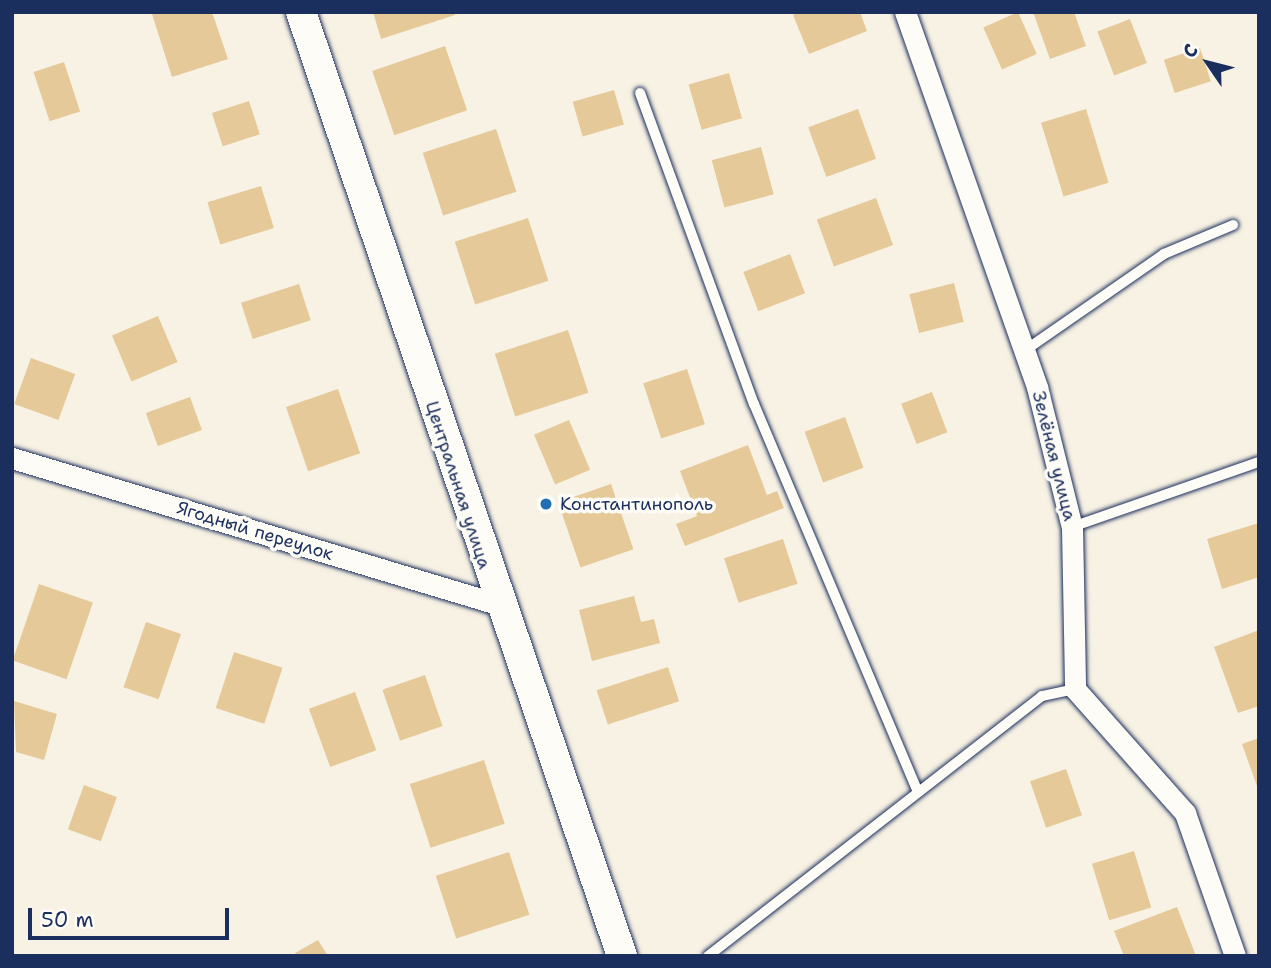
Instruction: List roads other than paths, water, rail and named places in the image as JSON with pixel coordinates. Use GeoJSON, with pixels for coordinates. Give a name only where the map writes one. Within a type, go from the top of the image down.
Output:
{"type":"FeatureCollection","features":[{"type":"Feature","properties":{"kind":"street","name":"Центральная улица"},"geometry":{"type":"LineString","coordinates":[[301,12],[497,604],[622,956]]}},
{"type":"Feature","properties":{"kind":"street","name":"Зелёная улица"},"geometry":{"type":"LineString","coordinates":[[910,14],[1024,351],[1072,527],[1075,689]]}},
{"type":"Feature","properties":{"kind":"street","name":"Ягодный переулок"},"geometry":{"type":"LineString","coordinates":[[12,458],[497,604]]}},
{"type":"Feature","properties":{"kind":"street"},"geometry":{"type":"LineString","coordinates":[[1075,689],[1185,813],[1235,956]]}},
{"type":"Feature","properties":{"kind":"lane"},"geometry":{"type":"LineString","coordinates":[[640,93],[754,404],[918,792]]}},
{"type":"Feature","properties":{"kind":"lane"},"geometry":{"type":"LineString","coordinates":[[1024,351],[1164,254],[1233,225]]}},
{"type":"Feature","properties":{"kind":"lane"},"geometry":{"type":"LineString","coordinates":[[1072,527],[1259,462]]}},
{"type":"Feature","properties":{"kind":"lane"},"geometry":{"type":"LineString","coordinates":[[708,956],[1042,696],[1075,689]]}},
{"type":"Feature","properties":{"kind":"place","name":"Константинополь"},"geometry":{"type":"Point","coordinates":[546,504]}}]}
